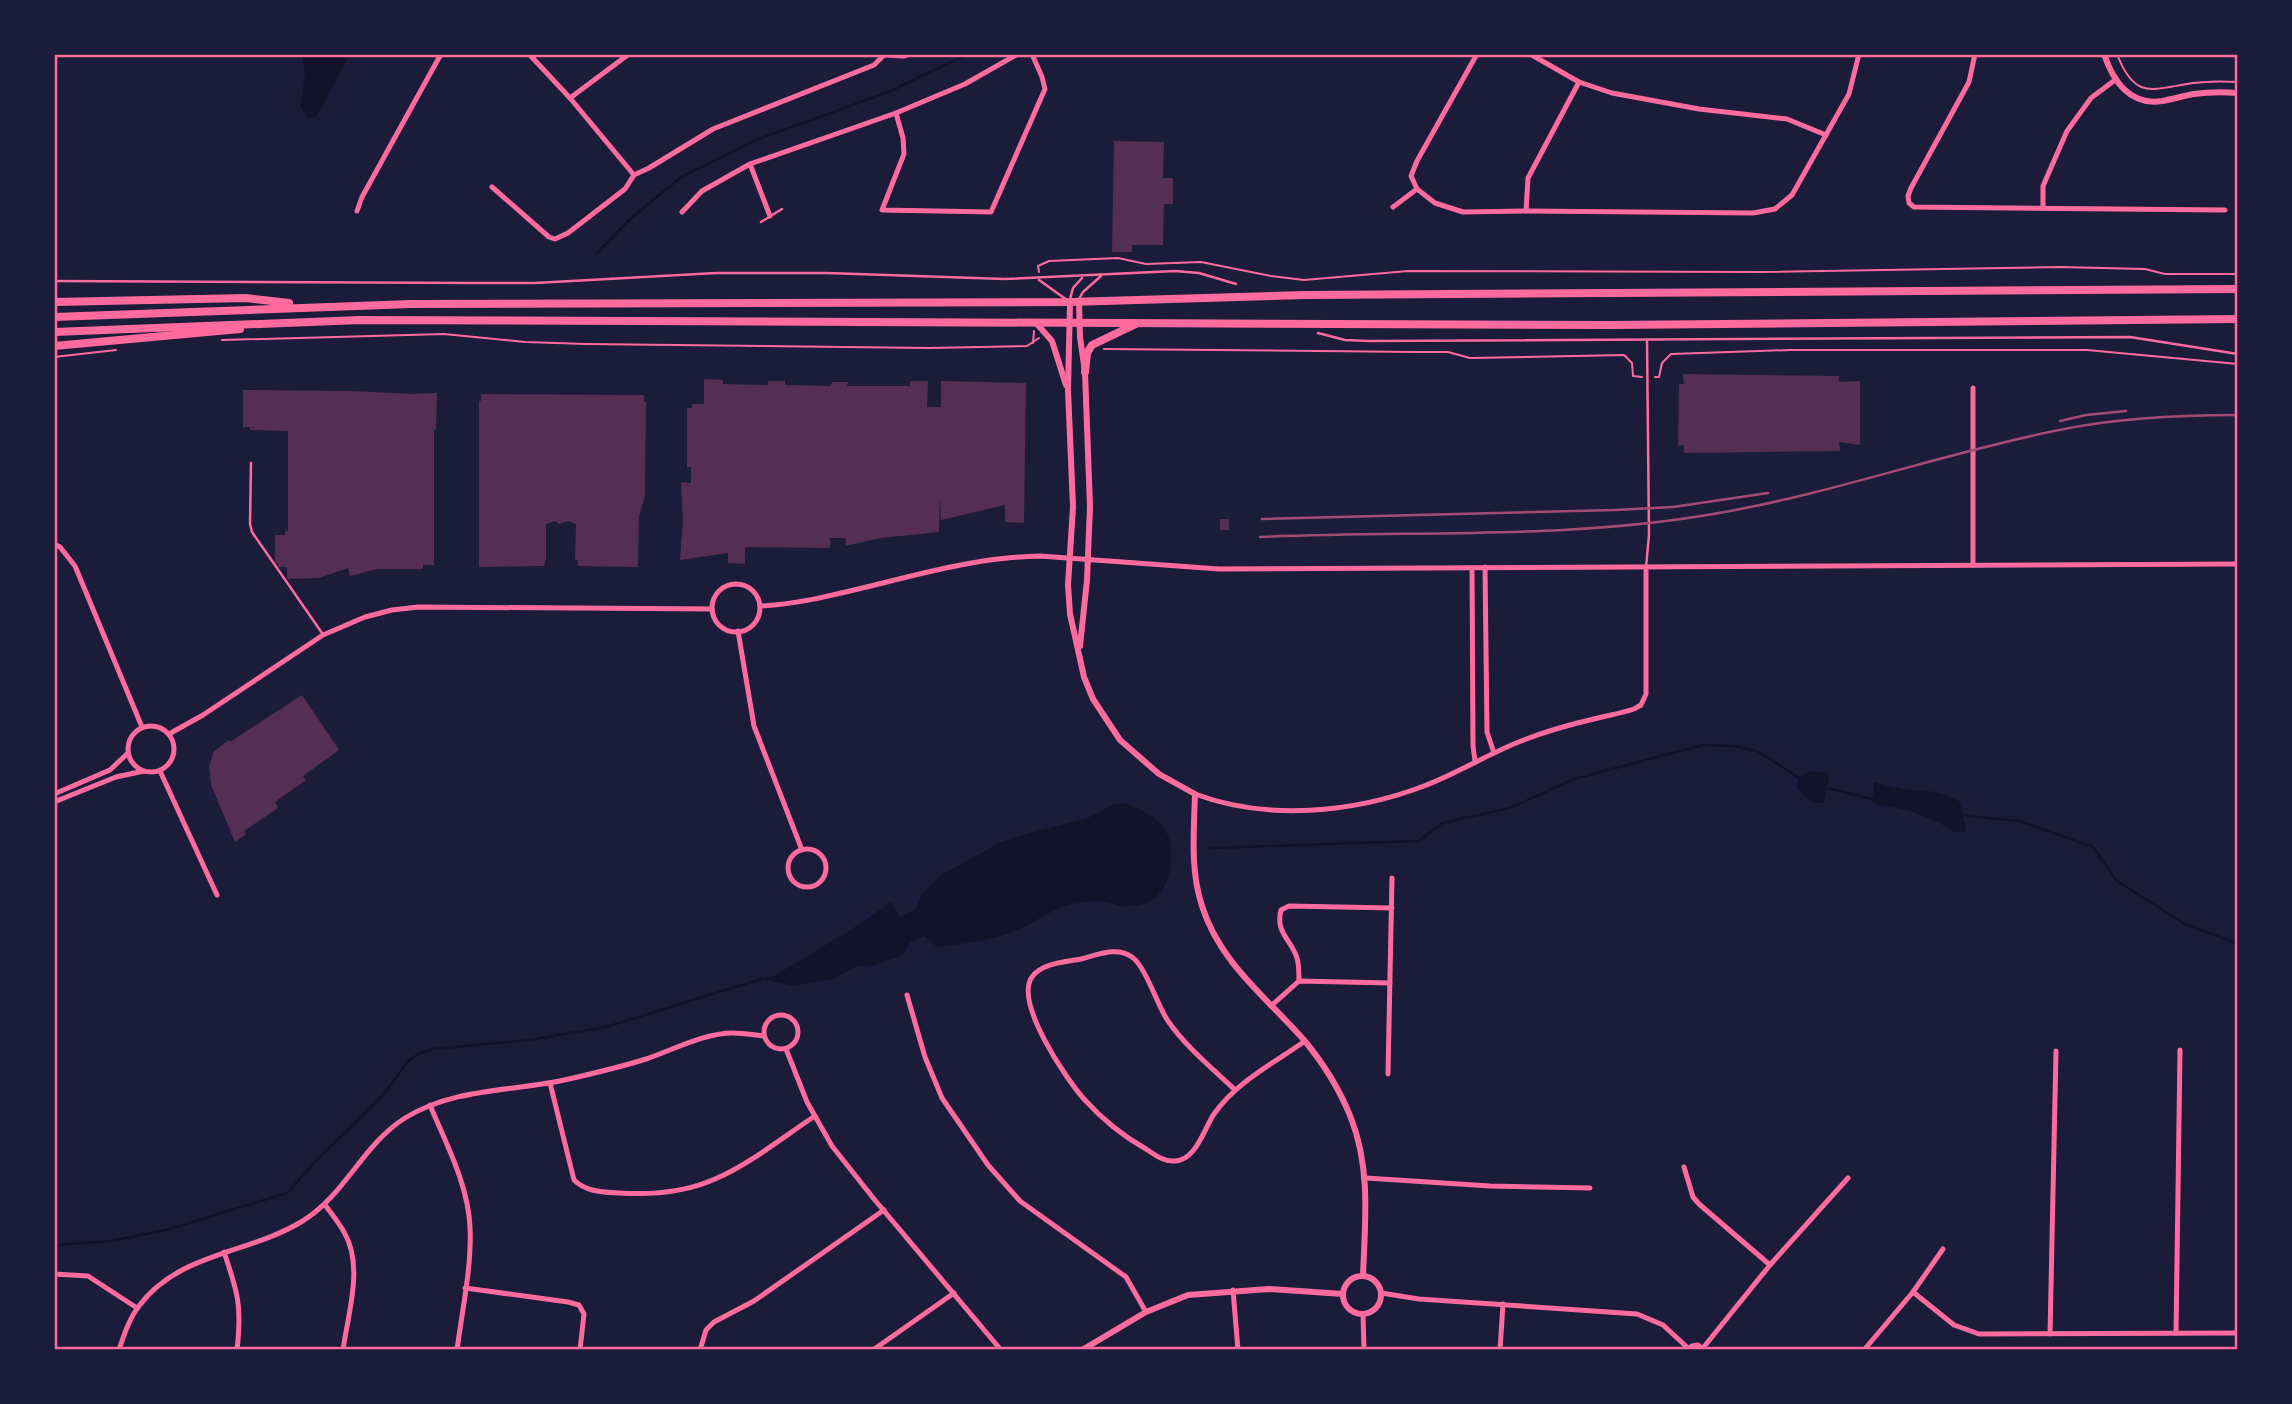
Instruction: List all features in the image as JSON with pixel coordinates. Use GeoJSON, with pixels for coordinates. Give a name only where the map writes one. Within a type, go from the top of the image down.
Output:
{"type":"FeatureCollection","features":[{"type":"Feature","properties":{"kind":"highway"},"geometry":{"type":"LineString","coordinates":[[54,317],[411,304],[1074,302],[1305,295],[2238,289]]}},
{"type":"Feature","properties":{"kind":"highway"},"geometry":{"type":"LineString","coordinates":[[54,302],[246,298],[314,306]]}},
{"type":"Feature","properties":{"kind":"highway"},"geometry":{"type":"LineString","coordinates":[[54,332],[323,321],[1625,325],[2238,319]]}},
{"type":"Feature","properties":{"kind":"highway"},"geometry":{"type":"LineString","coordinates":[[54,346],[323,321]]}},
{"type":"Feature","properties":{"kind":"highway"},"geometry":{"type":"LineString","coordinates":[[1084,372],[1087,353],[1093,345],[1138,323]]}},
{"type":"Feature","properties":{"kind":"street"},"geometry":{"type":"LineString","coordinates":[[357,211],[362,197],[440,54]]}},
{"type":"Feature","properties":{"kind":"street"},"geometry":{"type":"LineString","coordinates":[[529,54],[570,97],[634,175]]}},
{"type":"Feature","properties":{"kind":"street"},"geometry":{"type":"LineString","coordinates":[[570,97],[629,54]]}},
{"type":"Feature","properties":{"kind":"street"},"geometry":{"type":"LineString","coordinates":[[492,187],[549,237],[555,239],[568,233],[625,189],[634,175],[713,129],[874,65],[884,54],[910,54]]}},
{"type":"Feature","properties":{"kind":"street"},"geometry":{"type":"LineString","coordinates":[[682,212],[702,191],[750,164],[896,113],[965,84],[1018,54]]}},
{"type":"Feature","properties":{"kind":"street"},"geometry":{"type":"LineString","coordinates":[[896,113],[904,154],[882,210],[991,212],[1045,89],[1032,54]]}},
{"type":"Feature","properties":{"kind":"street"},"geometry":{"type":"LineString","coordinates":[[1477,54],[1411,176],[1417,189],[1435,203],[1463,212],[1753,214],[1775,209],[1792,195],[1849,94],[1859,54]]}},
{"type":"Feature","properties":{"kind":"street"},"geometry":{"type":"LineString","coordinates":[[1530,54],[1579,82],[1612,93],[1699,109],[1787,119],[1826,135]]}},
{"type":"Feature","properties":{"kind":"street"},"geometry":{"type":"LineString","coordinates":[[1975,54],[1969,82],[1911,188],[1908,197],[1909,203],[1914,207],[2225,210]]}},
{"type":"Feature","properties":{"kind":"street"},"geometry":{"type":"LineString","coordinates":[[2104,54],[2115,80],[2136,98],[2152,102],[2193,94],[2238,93]]}},
{"type":"Feature","properties":{"kind":"street"},"geometry":{"type":"LineString","coordinates":[[2043,208],[2043,186],[2067,131],[2091,98],[2115,80]]}},
{"type":"Feature","properties":{"kind":"street"},"geometry":{"type":"LineString","coordinates":[[1526,211],[1528,178],[1579,82]]}},
{"type":"Feature","properties":{"kind":"street"},"geometry":{"type":"LineString","coordinates":[[750,164],[770,216]]}},
{"type":"Feature","properties":{"kind":"street"},"geometry":{"type":"LineString","coordinates":[[1393,207],[1417,189]]}},
{"type":"Feature","properties":{"kind":"street"},"geometry":{"type":"LineString","coordinates":[[1074,302],[1084,372],[1090,507],[1079,654]]}},
{"type":"Feature","properties":{"kind":"street"},"geometry":{"type":"LineString","coordinates":[[1074,302],[1069,323],[1068,390],[1073,490],[1068,584],[1070,614],[1084,677],[1093,699],[1120,740],[1159,774],[1195,794],[1220,804],[1243,808],[1313,810],[1361,804],[1424,786],[1475,761],[1549,732],[1626,712],[1641,705],[1646,694],[1646,567]]}},
{"type":"Feature","properties":{"kind":"street"},"geometry":{"type":"LineString","coordinates":[[1037,324],[1052,341],[1068,390]]}},
{"type":"Feature","properties":{"kind":"street"},"geometry":{"type":"LineString","coordinates":[[1973,388],[1973,565]]}},
{"type":"Feature","properties":{"kind":"street"},"geometry":{"type":"LineString","coordinates":[[54,544],[60,547],[75,566],[142,727]]}},
{"type":"Feature","properties":{"kind":"street"},"geometry":{"type":"LineString","coordinates":[[760,606],[795,603],[991,559],[1041,556],[1219,569],[2238,564]]}},
{"type":"Feature","properties":{"kind":"street"},"geometry":{"type":"LineString","coordinates":[[1485,567],[1487,732],[1494,753]]}},
{"type":"Feature","properties":{"kind":"street"},"geometry":{"type":"LineString","coordinates":[[1472,568],[1475,761]]}},
{"type":"Feature","properties":{"kind":"street"},"geometry":{"type":"LineString","coordinates":[[733,583],[749,588],[760,606],[757,619],[752,625],[738,631],[730,631],[716,622],[712,609],[715,596],[733,583]]}},
{"type":"Feature","properties":{"kind":"street"},"geometry":{"type":"LineString","coordinates":[[169,734],[203,715],[323,635],[365,617],[392,610],[418,607],[712,609]]}},
{"type":"Feature","properties":{"kind":"street"},"geometry":{"type":"LineString","coordinates":[[738,631],[754,726],[802,850]]}},
{"type":"Feature","properties":{"kind":"street"},"geometry":{"type":"LineString","coordinates":[[155,726],[169,734],[173,742],[174,753],[169,763],[160,771],[144,771],[134,766],[128,753],[133,735],[142,727],[155,726]]}},
{"type":"Feature","properties":{"kind":"street"},"geometry":{"type":"LineString","coordinates":[[54,794],[110,769],[128,753]]}},
{"type":"Feature","properties":{"kind":"street"},"geometry":{"type":"LineString","coordinates":[[54,802],[116,777],[144,771]]}},
{"type":"Feature","properties":{"kind":"street"},"geometry":{"type":"LineString","coordinates":[[160,771],[216,895]]}},
{"type":"Feature","properties":{"kind":"street"},"geometry":{"type":"LineString","coordinates":[[1195,794],[1196,880],[1202,906],[1220,946],[1251,986],[1305,1041],[1334,1082],[1358,1140],[1366,1178],[1363,1276]]}},
{"type":"Feature","properties":{"kind":"street"},"geometry":{"type":"LineString","coordinates":[[802,850],[819,853],[825,863],[822,879],[813,886],[802,887],[789,874],[792,856],[802,850]]}},
{"type":"Feature","properties":{"kind":"street"},"geometry":{"type":"LineString","coordinates":[[1388,1074],[1392,878]]}},
{"type":"Feature","properties":{"kind":"street"},"geometry":{"type":"LineString","coordinates":[[1299,981],[1297,959],[1281,929],[1281,910],[1289,906],[1392,908]]}},
{"type":"Feature","properties":{"kind":"street"},"geometry":{"type":"LineString","coordinates":[[1235,1090],[1176,1031],[1165,1016],[1139,964],[1130,956],[1118,951],[1094,955],[1041,969],[1033,975],[1027,992],[1035,1018],[1051,1052],[1073,1085],[1095,1110],[1120,1132],[1160,1158],[1175,1161],[1184,1159],[1192,1152],[1215,1112],[1235,1090],[1305,1041]]}},
{"type":"Feature","properties":{"kind":"street"},"geometry":{"type":"LineString","coordinates":[[1271,1006],[1299,981],[1390,983]]}},
{"type":"Feature","properties":{"kind":"street"},"geometry":{"type":"LineString","coordinates":[[906,995],[925,1057],[942,1098],[988,1166],[1020,1201],[1126,1277],[1146,1312]]}},
{"type":"Feature","properties":{"kind":"street"},"geometry":{"type":"LineString","coordinates":[[782,1014],[790,1017],[798,1026],[799,1034],[796,1042],[786,1049],[772,1047],[764,1036],[764,1028],[771,1018],[782,1014]]}},
{"type":"Feature","properties":{"kind":"street"},"geometry":{"type":"LineString","coordinates":[[119,1350],[137,1308],[165,1279],[201,1260],[285,1232],[325,1205],[388,1130],[430,1105],[474,1092],[550,1083],[643,1060],[713,1036],[732,1033],[764,1036]]}},
{"type":"Feature","properties":{"kind":"street"},"geometry":{"type":"LineString","coordinates":[[786,1049],[807,1102],[832,1146],[1002,1350]]}},
{"type":"Feature","properties":{"kind":"street"},"geometry":{"type":"LineString","coordinates":[[2176,1333],[2180,1050]]}},
{"type":"Feature","properties":{"kind":"street"},"geometry":{"type":"LineString","coordinates":[[2050,1334],[2056,1051]]}},
{"type":"Feature","properties":{"kind":"street"},"geometry":{"type":"LineString","coordinates":[[550,1083],[575,1180],[581,1187],[597,1191],[655,1194],[713,1180],[815,1116]]}},
{"type":"Feature","properties":{"kind":"street"},"geometry":{"type":"LineString","coordinates":[[430,1105],[461,1178],[470,1226],[457,1350]]}},
{"type":"Feature","properties":{"kind":"street"},"geometry":{"type":"LineString","coordinates":[[1684,1167],[1693,1197],[1699,1204],[1770,1265]]}},
{"type":"Feature","properties":{"kind":"street"},"geometry":{"type":"LineString","coordinates":[[1366,1178],[1490,1186],[1590,1188]]}},
{"type":"Feature","properties":{"kind":"street"},"geometry":{"type":"LineString","coordinates":[[1381,1293],[1419,1299],[1637,1314],[1663,1325],[1689,1349],[1695,1345],[1704,1349],[1770,1265],[1847,1178]]}},
{"type":"Feature","properties":{"kind":"street"},"geometry":{"type":"LineString","coordinates":[[325,1205],[345,1233],[353,1256],[354,1276],[343,1350]]}},
{"type":"Feature","properties":{"kind":"street"},"geometry":{"type":"LineString","coordinates":[[699,1350],[706,1330],[714,1322],[754,1301],[884,1210]]}},
{"type":"Feature","properties":{"kind":"street"},"geometry":{"type":"LineString","coordinates":[[1864,1350],[1913,1292],[1943,1249]]}},
{"type":"Feature","properties":{"kind":"street"},"geometry":{"type":"LineString","coordinates":[[224,1252],[239,1297],[241,1319],[237,1350]]}},
{"type":"Feature","properties":{"kind":"street"},"geometry":{"type":"LineString","coordinates":[[54,1274],[88,1276],[137,1308]]}},
{"type":"Feature","properties":{"kind":"street"},"geometry":{"type":"LineString","coordinates":[[1363,1276],[1373,1279],[1381,1293],[1376,1308],[1363,1314],[1349,1308],[1343,1294],[1352,1279],[1363,1276]]}},
{"type":"Feature","properties":{"kind":"street"},"geometry":{"type":"LineString","coordinates":[[465,1288],[568,1301],[579,1305],[584,1314],[580,1350]]}},
{"type":"Feature","properties":{"kind":"street"},"geometry":{"type":"LineString","coordinates":[[1082,1350],[1096,1346],[1146,1312],[1188,1295],[1269,1289],[1343,1294]]}},
{"type":"Feature","properties":{"kind":"street"},"geometry":{"type":"LineString","coordinates":[[1233,1290],[1238,1350]]}},
{"type":"Feature","properties":{"kind":"street"},"geometry":{"type":"LineString","coordinates":[[1913,1292],[1965,1331],[1979,1334],[2238,1333]]}},
{"type":"Feature","properties":{"kind":"street"},"geometry":{"type":"LineString","coordinates":[[873,1350],[954,1293]]}},
{"type":"Feature","properties":{"kind":"street"},"geometry":{"type":"LineString","coordinates":[[1500,1350],[1503,1304]]}},
{"type":"Feature","properties":{"kind":"street"},"geometry":{"type":"LineString","coordinates":[[1363,1314],[1364,1350]]}},
{"type":"Feature","properties":{"kind":"lane"},"geometry":{"type":"LineString","coordinates":[[761,222],[782,209]]}},
{"type":"Feature","properties":{"kind":"lane"},"geometry":{"type":"LineString","coordinates":[[54,281],[474,283],[748,272],[1035,278],[1188,272],[1214,276],[1236,284]]}},
{"type":"Feature","properties":{"kind":"lane"},"geometry":{"type":"LineString","coordinates":[[1074,302],[1101,276]]}},
{"type":"Feature","properties":{"kind":"lane"},"geometry":{"type":"LineString","coordinates":[[1074,302],[1073,288],[1083,277]]}},
{"type":"Feature","properties":{"kind":"lane"},"geometry":{"type":"LineString","coordinates":[[1035,278],[1074,302]]}},
{"type":"Feature","properties":{"kind":"lane"},"geometry":{"type":"LineString","coordinates":[[1318,333],[1345,340],[1369,341],[2130,337],[2238,354]]}},
{"type":"Feature","properties":{"kind":"lane"},"geometry":{"type":"LineString","coordinates":[[1646,567],[1647,340]]}},
{"type":"Feature","properties":{"kind":"lane"},"geometry":{"type":"LineString","coordinates":[[251,463],[252,532],[323,635]]}},
{"type":"Feature","properties":{"kind":"path"},"geometry":{"type":"LineString","coordinates":[[2117,54],[2130,81],[2149,90],[2208,81],[2238,82]]}},
{"type":"Feature","properties":{"kind":"path"},"geometry":{"type":"LineString","coordinates":[[1038,266],[1049,261],[1070,259],[1118,258],[1146,264],[1201,262],[1271,276],[1304,279],[1408,271],[1773,272],[2060,267],[2145,270],[2165,274],[2238,274]]}},
{"type":"Feature","properties":{"kind":"path"},"geometry":{"type":"LineString","coordinates":[[213,341],[444,334],[525,342],[929,348],[1027,346],[1042,336]]}},
{"type":"Feature","properties":{"kind":"path"},"geometry":{"type":"LineString","coordinates":[[1097,353],[1104,349],[1132,349],[1448,352],[1470,358],[1624,355],[1632,363],[1633,376]]}},
{"type":"Feature","properties":{"kind":"path"},"geometry":{"type":"LineString","coordinates":[[54,357],[118,350]]}},
{"type":"Feature","properties":{"kind":"path"},"geometry":{"type":"LineString","coordinates":[[1659,377],[1662,363],[1671,354],[1790,350],[2087,350],[2238,363]]}},
{"type":"Feature","properties":{"kind":"shaded area"},"geometry":{"type":"Polygon","coordinates":[[[302,54],[350,54],[317,116],[308,119],[300,106],[305,77],[302,54]]]}},
{"type":"Feature","properties":{"kind":"shaded area"},"geometry":{"type":"Polygon","coordinates":[[[1815,771],[1827,773],[1829,777],[1824,803],[1814,803],[1797,789],[1801,776],[1815,771]]]}},
{"type":"Feature","properties":{"kind":"shaded area"},"geometry":{"type":"Polygon","coordinates":[[[1875,782],[1903,789],[1940,793],[1953,798],[1960,802],[1966,828],[1964,832],[1954,832],[1938,822],[1908,810],[1875,804],[1872,801],[1875,782]]]}},
{"type":"Feature","properties":{"kind":"shaded area"},"geometry":{"type":"Polygon","coordinates":[[[1124,803],[1146,812],[1159,822],[1170,843],[1171,864],[1165,886],[1148,902],[1129,906],[1109,902],[1068,905],[1010,933],[965,943],[937,947],[924,936],[910,942],[903,955],[875,965],[855,967],[833,979],[794,986],[760,979],[776,975],[891,902],[899,917],[916,909],[922,894],[940,876],[999,843],[1088,818],[1114,804],[1124,803]]]}},
{"type":"Feature","properties":{"kind":"building"},"geometry":{"type":"Polygon","coordinates":[[[1114,141],[1164,142],[1163,178],[1173,178],[1173,204],[1164,204],[1163,245],[1132,245],[1132,252],[1112,252],[1114,141]]]}},
{"type":"Feature","properties":{"kind":"building"},"geometry":{"type":"Polygon","coordinates":[[[1683,374],[1839,376],[1839,382],[1860,381],[1860,445],[1839,442],[1840,451],[1684,453],[1684,445],[1678,446],[1679,384],[1684,384],[1683,374]]]}},
{"type":"Feature","properties":{"kind":"building"},"geometry":{"type":"Polygon","coordinates":[[[704,379],[723,380],[723,384],[768,385],[768,381],[785,381],[785,385],[831,386],[832,382],[848,382],[847,386],[910,386],[910,381],[928,381],[927,407],[941,407],[941,381],[1026,383],[1024,523],[1005,522],[1005,505],[941,520],[940,497],[939,532],[881,538],[845,546],[846,538],[830,538],[830,548],[745,547],[745,564],[728,563],[728,553],[680,560],[683,521],[681,482],[691,483],[691,467],[687,467],[687,408],[692,408],[692,404],[704,404],[704,379]]]}},
{"type":"Feature","properties":{"kind":"building"},"geometry":{"type":"Polygon","coordinates":[[[243,390],[437,393],[434,429],[434,565],[423,565],[423,569],[377,569],[350,576],[348,568],[319,578],[287,579],[287,567],[278,567],[278,563],[275,563],[275,535],[285,535],[285,531],[288,531],[288,431],[250,430],[250,427],[243,427],[243,390]]]}},
{"type":"Feature","properties":{"kind":"building"},"geometry":{"type":"Polygon","coordinates":[[[481,394],[644,395],[645,496],[639,516],[638,567],[577,566],[576,524],[568,521],[559,524],[555,521],[546,524],[544,566],[479,567],[481,394]]]}},
{"type":"Feature","properties":{"kind":"building"},"geometry":{"type":"Polygon","coordinates":[[[1220,519],[1229,519],[1229,530],[1220,530],[1220,519]]]}},
{"type":"Feature","properties":{"kind":"building"},"geometry":{"type":"Polygon","coordinates":[[[302,695],[339,750],[303,776],[306,780],[275,802],[278,808],[244,831],[246,834],[235,842],[211,785],[209,766],[214,751],[302,695]]]}},
{"type":"Feature","properties":{"kind":"waterway"},"geometry":{"type":"LineString","coordinates":[[597,253],[628,221],[681,177],[756,140],[886,93],[968,54]]}},
{"type":"Feature","properties":{"kind":"waterway"},"geometry":{"type":"LineString","coordinates":[[1208,848],[1419,841],[1442,823],[1510,808],[1574,779],[1703,745],[1733,746],[1757,751],[1801,779]]}},
{"type":"Feature","properties":{"kind":"waterway"},"geometry":{"type":"LineString","coordinates":[[1827,788],[1875,800]]}},
{"type":"Feature","properties":{"kind":"waterway"},"geometry":{"type":"LineString","coordinates":[[1960,815],[2019,821],[2093,847],[2117,881],[2185,924],[2238,944]]}},
{"type":"Feature","properties":{"kind":"waterway"},"geometry":{"type":"LineString","coordinates":[[54,1245],[111,1241],[166,1230],[287,1193],[385,1093],[408,1061],[420,1053],[433,1049],[530,1040],[606,1027],[761,979]]}},
{"type":"Feature","properties":{"kind":"railway"},"geometry":{"type":"LineString","coordinates":[[2060,421],[2126,411]]}},
{"type":"Feature","properties":{"kind":"railway"},"geometry":{"type":"LineString","coordinates":[[1260,537],[1547,531],[1662,521],[1762,505],[2016,439],[2081,426],[2148,418],[2238,415]]}},
{"type":"Feature","properties":{"kind":"railway"},"geometry":{"type":"LineString","coordinates":[[1262,519],[1615,510],[1673,507],[1768,493]]}}]}
